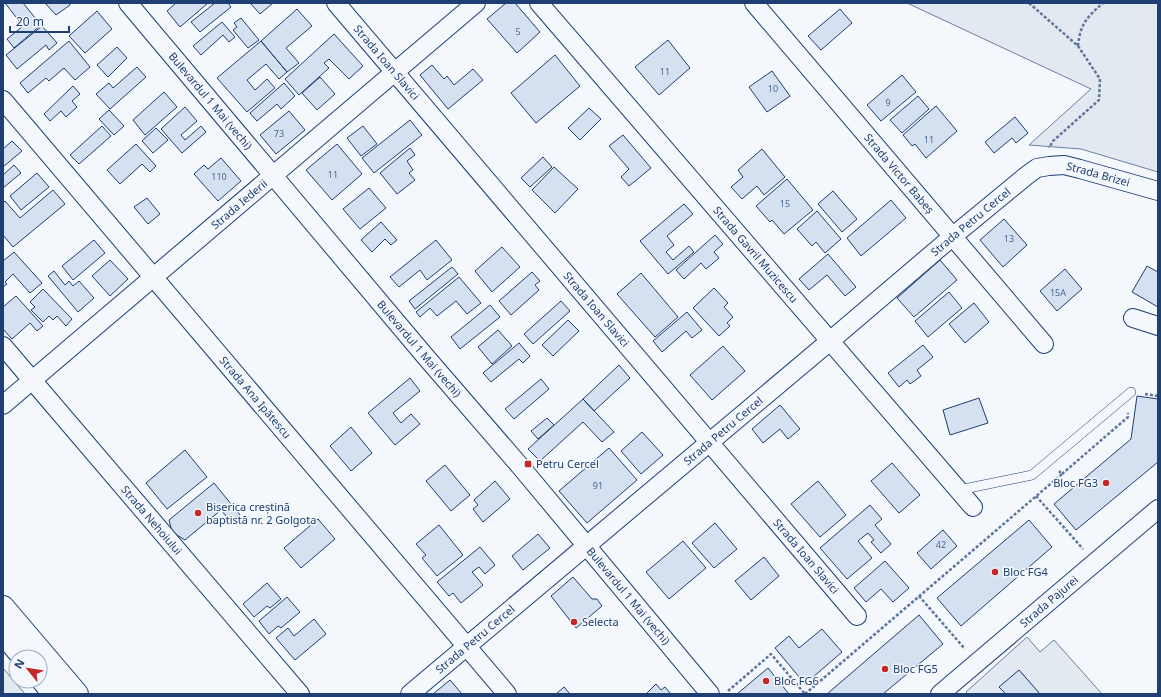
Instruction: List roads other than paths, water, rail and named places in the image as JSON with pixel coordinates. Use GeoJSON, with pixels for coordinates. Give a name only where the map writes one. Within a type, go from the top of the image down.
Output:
{"type":"FeatureCollection","features":[{"type":"Feature","properties":{"kind":"main road"},"geometry":{"type":"LineString","coordinates":[[3,607],[77,694]]}},
{"type":"Feature","properties":{"kind":"main road"},"geometry":{"type":"LineString","coordinates":[[3,633],[16,649]]}},
{"type":"Feature","properties":{"kind":"street","name":"Bulevardul 1 Mai (vechi)"},"geometry":{"type":"LineString","coordinates":[[128,3],[586,546],[718,693]]}},
{"type":"Feature","properties":{"kind":"street","name":"Strada Ioan Slavici"},"geometry":{"type":"LineString","coordinates":[[336,3],[857,616]]}},
{"type":"Feature","properties":{"kind":"street","name":"Strada Iederii"},"geometry":{"type":"LineString","coordinates":[[3,405],[476,3]]}},
{"type":"Feature","properties":{"kind":"street","name":"Strada Gavril Muzicescu"},"geometry":{"type":"LineString","coordinates":[[539,3],[973,507]]}},
{"type":"Feature","properties":{"kind":"street","name":"Strada Victor Babeș"},"geometry":{"type":"LineString","coordinates":[[754,3],[1044,344]]}},
{"type":"Feature","properties":{"kind":"street","name":"Strada Ana Ipătescu"},"geometry":{"type":"LineString","coordinates":[[3,100],[507,694]]}},
{"type":"Feature","properties":{"kind":"street","name":"Strada Petru Cercel"},"geometry":{"type":"LineString","coordinates":[[410,694],[710,443],[1042,161]]}},
{"type":"Feature","properties":{"kind":"street","name":"Strada Brizei"},"geometry":{"type":"LineString","coordinates":[[1042,161],[1049,166],[1064,165],[1158,191]]}},
{"type":"Feature","properties":{"kind":"street"},"geometry":{"type":"LineString","coordinates":[[1133,318],[1158,326]]}},
{"type":"Feature","properties":{"kind":"street","name":"Strada Nehoiului"},"geometry":{"type":"LineString","coordinates":[[3,346],[300,694]]}},
{"type":"Feature","properties":{"kind":"street","name":"Strada Pajurei"},"geometry":{"type":"LineString","coordinates":[[946,692],[977,663],[1158,509]]}},
{"type":"Feature","properties":{"kind":"lane"},"geometry":{"type":"LineString","coordinates":[[959,490],[1032,475],[1131,392]]}},
{"type":"Feature","properties":{"kind":"place","name":"Petru Cercel"},"geometry":{"type":"Point","coordinates":[528,464]}},
{"type":"Feature","properties":{"kind":"place","name":"Bloc FG3"},"geometry":{"type":"Point","coordinates":[1106,483]}},
{"type":"Feature","properties":{"kind":"place","name":"Biserica creștină baptistă nr. 2 Golgota"},"geometry":{"type":"Point","coordinates":[198,513]}},
{"type":"Feature","properties":{"kind":"place","name":"Bloc FG4"},"geometry":{"type":"Point","coordinates":[995,572]}},
{"type":"Feature","properties":{"kind":"place","name":"Selecta"},"geometry":{"type":"Point","coordinates":[574,622]}},
{"type":"Feature","properties":{"kind":"place","name":"Bloc FG5"},"geometry":{"type":"Point","coordinates":[885,669]}},
{"type":"Feature","properties":{"kind":"place","name":"Bloc FG6"},"geometry":{"type":"Point","coordinates":[766,681]}}]}
